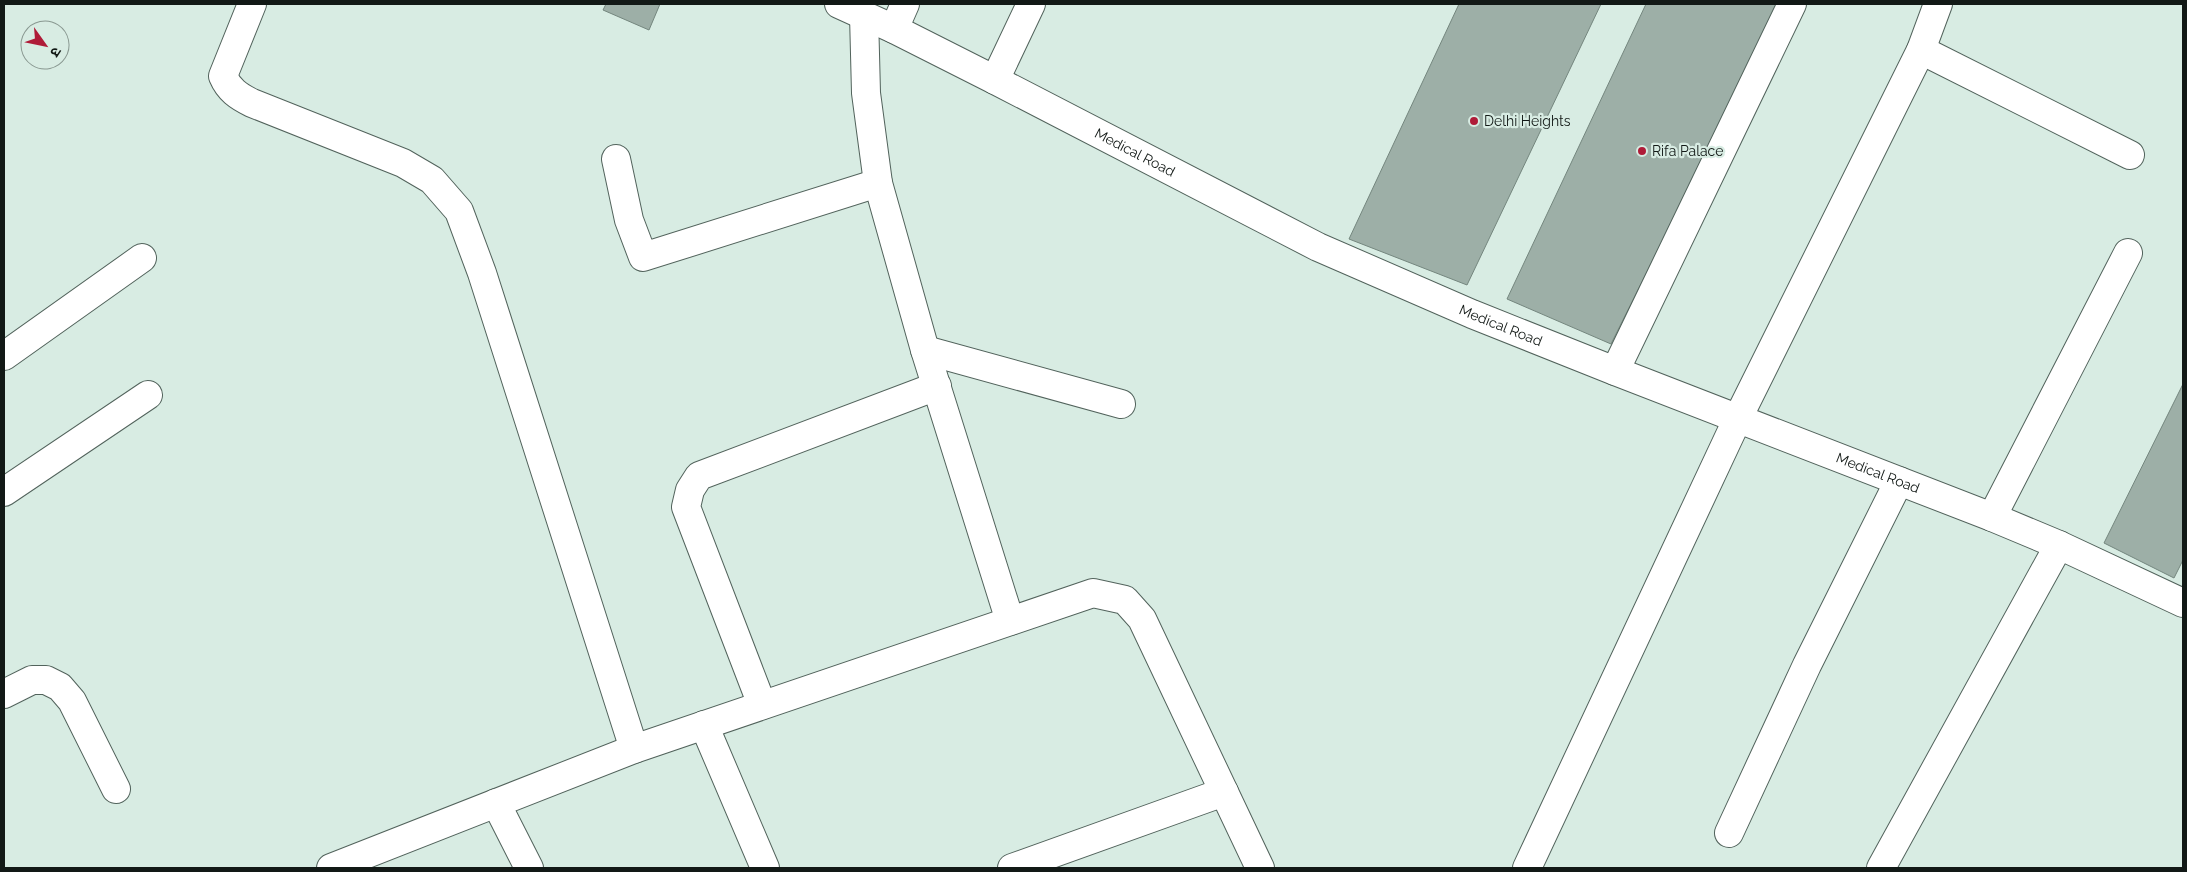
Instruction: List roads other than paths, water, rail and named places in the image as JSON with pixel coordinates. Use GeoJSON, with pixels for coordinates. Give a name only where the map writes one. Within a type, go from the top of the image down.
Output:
{"type":"FeatureCollection","features":[{"type":"Feature","properties":{"kind":"street"},"geometry":{"type":"LineString","coordinates":[[252,4],[223,76],[226,84],[236,95],[403,163],[432,180],[459,211],[482,273],[634,749]]}},
{"type":"Feature","properties":{"kind":"street","name":"Medical Road"},"geometry":{"type":"LineString","coordinates":[[839,4],[894,29],[995,80],[1318,247],[1472,314],[1737,420],[1992,517],[2059,545],[2183,603]]}},
{"type":"Feature","properties":{"kind":"street"},"geometry":{"type":"LineString","coordinates":[[894,29],[905,4]]}},
{"type":"Feature","properties":{"kind":"street"},"geometry":{"type":"LineString","coordinates":[[995,80],[1031,4]]}},
{"type":"Feature","properties":{"kind":"street"},"geometry":{"type":"LineString","coordinates":[[1615,371],[1792,4]]}},
{"type":"Feature","properties":{"kind":"street"},"geometry":{"type":"LineString","coordinates":[[1527,868],[1737,420],[1920,50],[1938,4]]}},
{"type":"Feature","properties":{"kind":"street"},"geometry":{"type":"LineString","coordinates":[[864,15],[866,93],[878,183],[925,350],[1010,621]]}},
{"type":"Feature","properties":{"kind":"street"},"geometry":{"type":"LineString","coordinates":[[1920,50],[2130,155]]}},
{"type":"Feature","properties":{"kind":"street"},"geometry":{"type":"LineString","coordinates":[[616,159],[628,220],[643,257],[878,183]]}},
{"type":"Feature","properties":{"kind":"street"},"geometry":{"type":"LineString","coordinates":[[1992,517],[2128,253]]}},
{"type":"Feature","properties":{"kind":"street"},"geometry":{"type":"LineString","coordinates":[[4,356],[142,258]]}},
{"type":"Feature","properties":{"kind":"street"},"geometry":{"type":"LineString","coordinates":[[925,350],[1121,404]]}},
{"type":"Feature","properties":{"kind":"street"},"geometry":{"type":"LineString","coordinates":[[762,705],[686,507],[690,490],[699,476],[937,386]]}},
{"type":"Feature","properties":{"kind":"street"},"geometry":{"type":"LineString","coordinates":[[4,492],[148,395]]}},
{"type":"Feature","properties":{"kind":"street"},"geometry":{"type":"LineString","coordinates":[[1728,833],[1807,665],[1899,481]]}},
{"type":"Feature","properties":{"kind":"street"},"geometry":{"type":"LineString","coordinates":[[1881,868],[2059,545]]}},
{"type":"Feature","properties":{"kind":"street"},"geometry":{"type":"LineString","coordinates":[[331,868],[634,749],[1093,593],[1125,600],[1142,619],[1260,868]]}},
{"type":"Feature","properties":{"kind":"street"},"geometry":{"type":"LineString","coordinates":[[4,694],[32,680],[46,680],[60,687],[72,701],[116,789]]}},
{"type":"Feature","properties":{"kind":"street"},"geometry":{"type":"LineString","coordinates":[[704,725],[764,868]]}},
{"type":"Feature","properties":{"kind":"street"},"geometry":{"type":"LineString","coordinates":[[1012,868],[1224,792]]}},
{"type":"Feature","properties":{"kind":"street"},"geometry":{"type":"LineString","coordinates":[[496,803],[529,868]]}},
{"type":"Feature","properties":{"kind":"place","name":"Delhi Heights"},"geometry":{"type":"Point","coordinates":[1474,121]}},
{"type":"Feature","properties":{"kind":"place","name":"Rifa Palace"},"geometry":{"type":"Point","coordinates":[1642,151]}}]}
